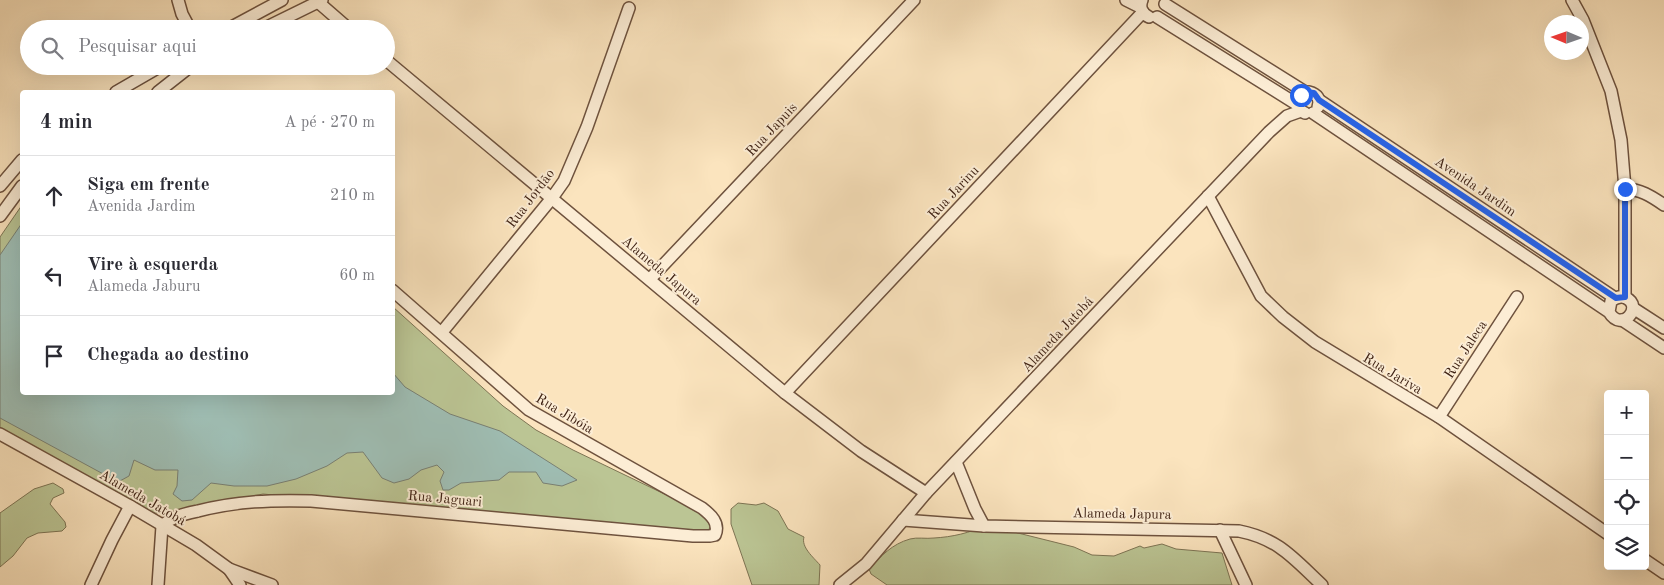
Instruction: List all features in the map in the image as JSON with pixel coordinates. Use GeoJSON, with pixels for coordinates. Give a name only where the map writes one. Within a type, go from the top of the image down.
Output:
{"type":"FeatureCollection","features":[{"type":"Feature","properties":{"kind":"street"},"geometry":{"type":"LineString","coordinates":[[178,0],[185,20]]}},
{"type":"Feature","properties":{"kind":"street"},"geometry":{"type":"LineString","coordinates":[[245,20],[282,0]]}},
{"type":"Feature","properties":{"kind":"street","name":"Rua Japuis"},"geometry":{"type":"LineString","coordinates":[[650,279],[914,0]]}},
{"type":"Feature","properties":{"kind":"street"},"geometry":{"type":"LineString","coordinates":[[1126,0],[1142,6],[1147,16],[1157,17],[1306,114],[1317,110],[1319,100],[1314,93],[1305,92],[1164,2],[1162,14],[1157,17]]}},
{"type":"Feature","properties":{"kind":"street"},"geometry":{"type":"LineString","coordinates":[[1572,0],[1611,91],[1621,140],[1625,189],[1620,297]]}},
{"type":"Feature","properties":{"kind":"street"},"geometry":{"type":"LineString","coordinates":[[281,20],[320,1],[340,20]]}},
{"type":"Feature","properties":{"kind":"street","name":"Rua Jarinu"},"geometry":{"type":"LineString","coordinates":[[785,393],[1142,6]]}},
{"type":"Feature","properties":{"kind":"street","name":"Rua Jordão"},"geometry":{"type":"LineString","coordinates":[[442,332],[564,181],[587,127],[629,8]]}},
{"type":"Feature","properties":{"kind":"street","name":"Alameda Japura"},"geometry":{"type":"LineString","coordinates":[[395,67],[785,393],[861,451],[926,493]]}},
{"type":"Feature","properties":{"kind":"street"},"geometry":{"type":"LineString","coordinates":[[119,90],[145,75]]}},
{"type":"Feature","properties":{"kind":"street"},"geometry":{"type":"LineString","coordinates":[[162,90],[180,75]]}},
{"type":"Feature","properties":{"kind":"street"},"geometry":{"type":"LineString","coordinates":[[1299,108],[1298,100],[1305,92]]}},
{"type":"Feature","properties":{"kind":"street","name":"Avenida Jardim"},"geometry":{"type":"LineString","coordinates":[[1319,100],[1620,297]]}},
{"type":"Feature","properties":{"kind":"street","name":"Alameda Jatobá"},"geometry":{"type":"LineString","coordinates":[[840,585],[866,564],[926,493],[1269,132],[1299,108]]}},
{"type":"Feature","properties":{"kind":"street"},"geometry":{"type":"LineString","coordinates":[[1313,113],[1610,312],[1612,316],[1622,320],[1664,348]]}},
{"type":"Feature","properties":{"kind":"street"},"geometry":{"type":"LineString","coordinates":[[0,186],[20,162]]}},
{"type":"Feature","properties":{"kind":"street"},"geometry":{"type":"LineString","coordinates":[[0,216],[20,189]]}},
{"type":"Feature","properties":{"kind":"street"},"geometry":{"type":"LineString","coordinates":[[1625,189],[1635,189],[1643,192],[1664,205]]}},
{"type":"Feature","properties":{"kind":"street","name":"Rua Jariva"},"geometry":{"type":"LineString","coordinates":[[1208,196],[1261,296],[1282,317],[1315,342],[1439,417],[1604,531]]}},
{"type":"Feature","properties":{"kind":"street","name":"Rua Jibóia"},"geometry":{"type":"LineString","coordinates":[[395,293],[529,410],[702,508],[714,521]]}},
{"type":"Feature","properties":{"kind":"street","name":"Rua Jaleca"},"geometry":{"type":"LineString","coordinates":[[1439,417],[1517,297]]}},
{"type":"Feature","properties":{"kind":"street"},"geometry":{"type":"LineString","coordinates":[[1610,312],[1611,301],[1620,297],[1630,301],[1633,308],[1632,314],[1622,320]]}},
{"type":"Feature","properties":{"kind":"street"},"geometry":{"type":"LineString","coordinates":[[1633,308],[1664,328]]}},
{"type":"Feature","properties":{"kind":"street","name":"Alameda Jatobá"},"geometry":{"type":"LineString","coordinates":[[0,434],[130,506],[196,545],[229,569],[272,585]]}},
{"type":"Feature","properties":{"kind":"street"},"geometry":{"type":"LineString","coordinates":[[956,462],[984,526]]}},
{"type":"Feature","properties":{"kind":"street","name":"Rua Jaguari"},"geometry":{"type":"LineString","coordinates":[[162,526],[170,518],[181,515],[238,502],[266,500],[311,502],[704,536],[715,535],[717,531],[714,521]]}},
{"type":"Feature","properties":{"kind":"street"},"geometry":{"type":"LineString","coordinates":[[91,585],[130,506]]}},
{"type":"Feature","properties":{"kind":"street","name":"Alameda Japura"},"geometry":{"type":"LineString","coordinates":[[903,520],[984,526],[1220,530],[1257,535],[1271,541],[1286,551],[1322,585]]}},
{"type":"Feature","properties":{"kind":"street"},"geometry":{"type":"LineString","coordinates":[[158,585],[162,526]]}},
{"type":"Feature","properties":{"kind":"street"},"geometry":{"type":"LineString","coordinates":[[1220,530],[1246,585]]}},
{"type":"Feature","properties":{"kind":"street"},"geometry":{"type":"LineString","coordinates":[[1649,563],[1664,573]]}},
{"type":"Feature","properties":{"kind":"street"},"geometry":{"type":"LineString","coordinates":[[229,569],[240,585]]}},
{"type":"Feature","properties":{"kind":"green space"},"geometry":{"type":"Polygon","coordinates":[[[20,208],[20,395],[395,395],[395,309],[503,406],[536,430],[573,450],[706,514],[711,526],[707,532],[541,520],[263,494],[170,513],[153,513],[0,428],[0,237],[20,208]]]}},
{"type":"Feature","properties":{"kind":"green space"},"geometry":{"type":"Polygon","coordinates":[[[53,483],[63,489],[64,493],[53,498],[50,504],[65,522],[66,527],[62,531],[38,533],[27,538],[13,556],[0,567],[0,513],[34,489],[53,483]]]}},
{"type":"Feature","properties":{"kind":"green space"},"geometry":{"type":"Polygon","coordinates":[[[738,503],[756,505],[764,503],[778,511],[788,529],[804,537],[806,548],[820,565],[819,585],[752,585],[731,524],[731,509],[738,503]]]}},
{"type":"Feature","properties":{"kind":"green space"},"geometry":{"type":"Polygon","coordinates":[[[986,525],[1074,547],[1092,555],[1114,556],[1140,546],[1144,548],[1162,544],[1176,549],[1222,553],[1232,585],[887,585],[871,574],[869,569],[887,551],[904,541],[913,538],[954,536],[986,525]]]}},
{"type":"Feature","properties":{"kind":"water"},"geometry":{"type":"Polygon","coordinates":[[[20,226],[20,395],[395,395],[395,375],[405,387],[450,414],[500,431],[577,480],[562,486],[543,483],[536,472],[509,472],[499,480],[461,483],[449,490],[443,490],[440,481],[444,472],[437,465],[421,470],[409,479],[394,483],[382,478],[363,452],[347,453],[327,466],[296,479],[267,486],[234,486],[211,483],[192,500],[182,501],[173,494],[177,486],[178,470],[155,470],[134,460],[129,476],[118,482],[0,418],[0,255],[20,226]]]}},
{"type":"Feature","properties":{"kind":"route"},"geometry":{"type":"LineString","coordinates":[[1301,95],[1305,92],[1314,93],[1319,100],[1616,298],[1620,296],[1625,297],[1625,189]]}}]}
